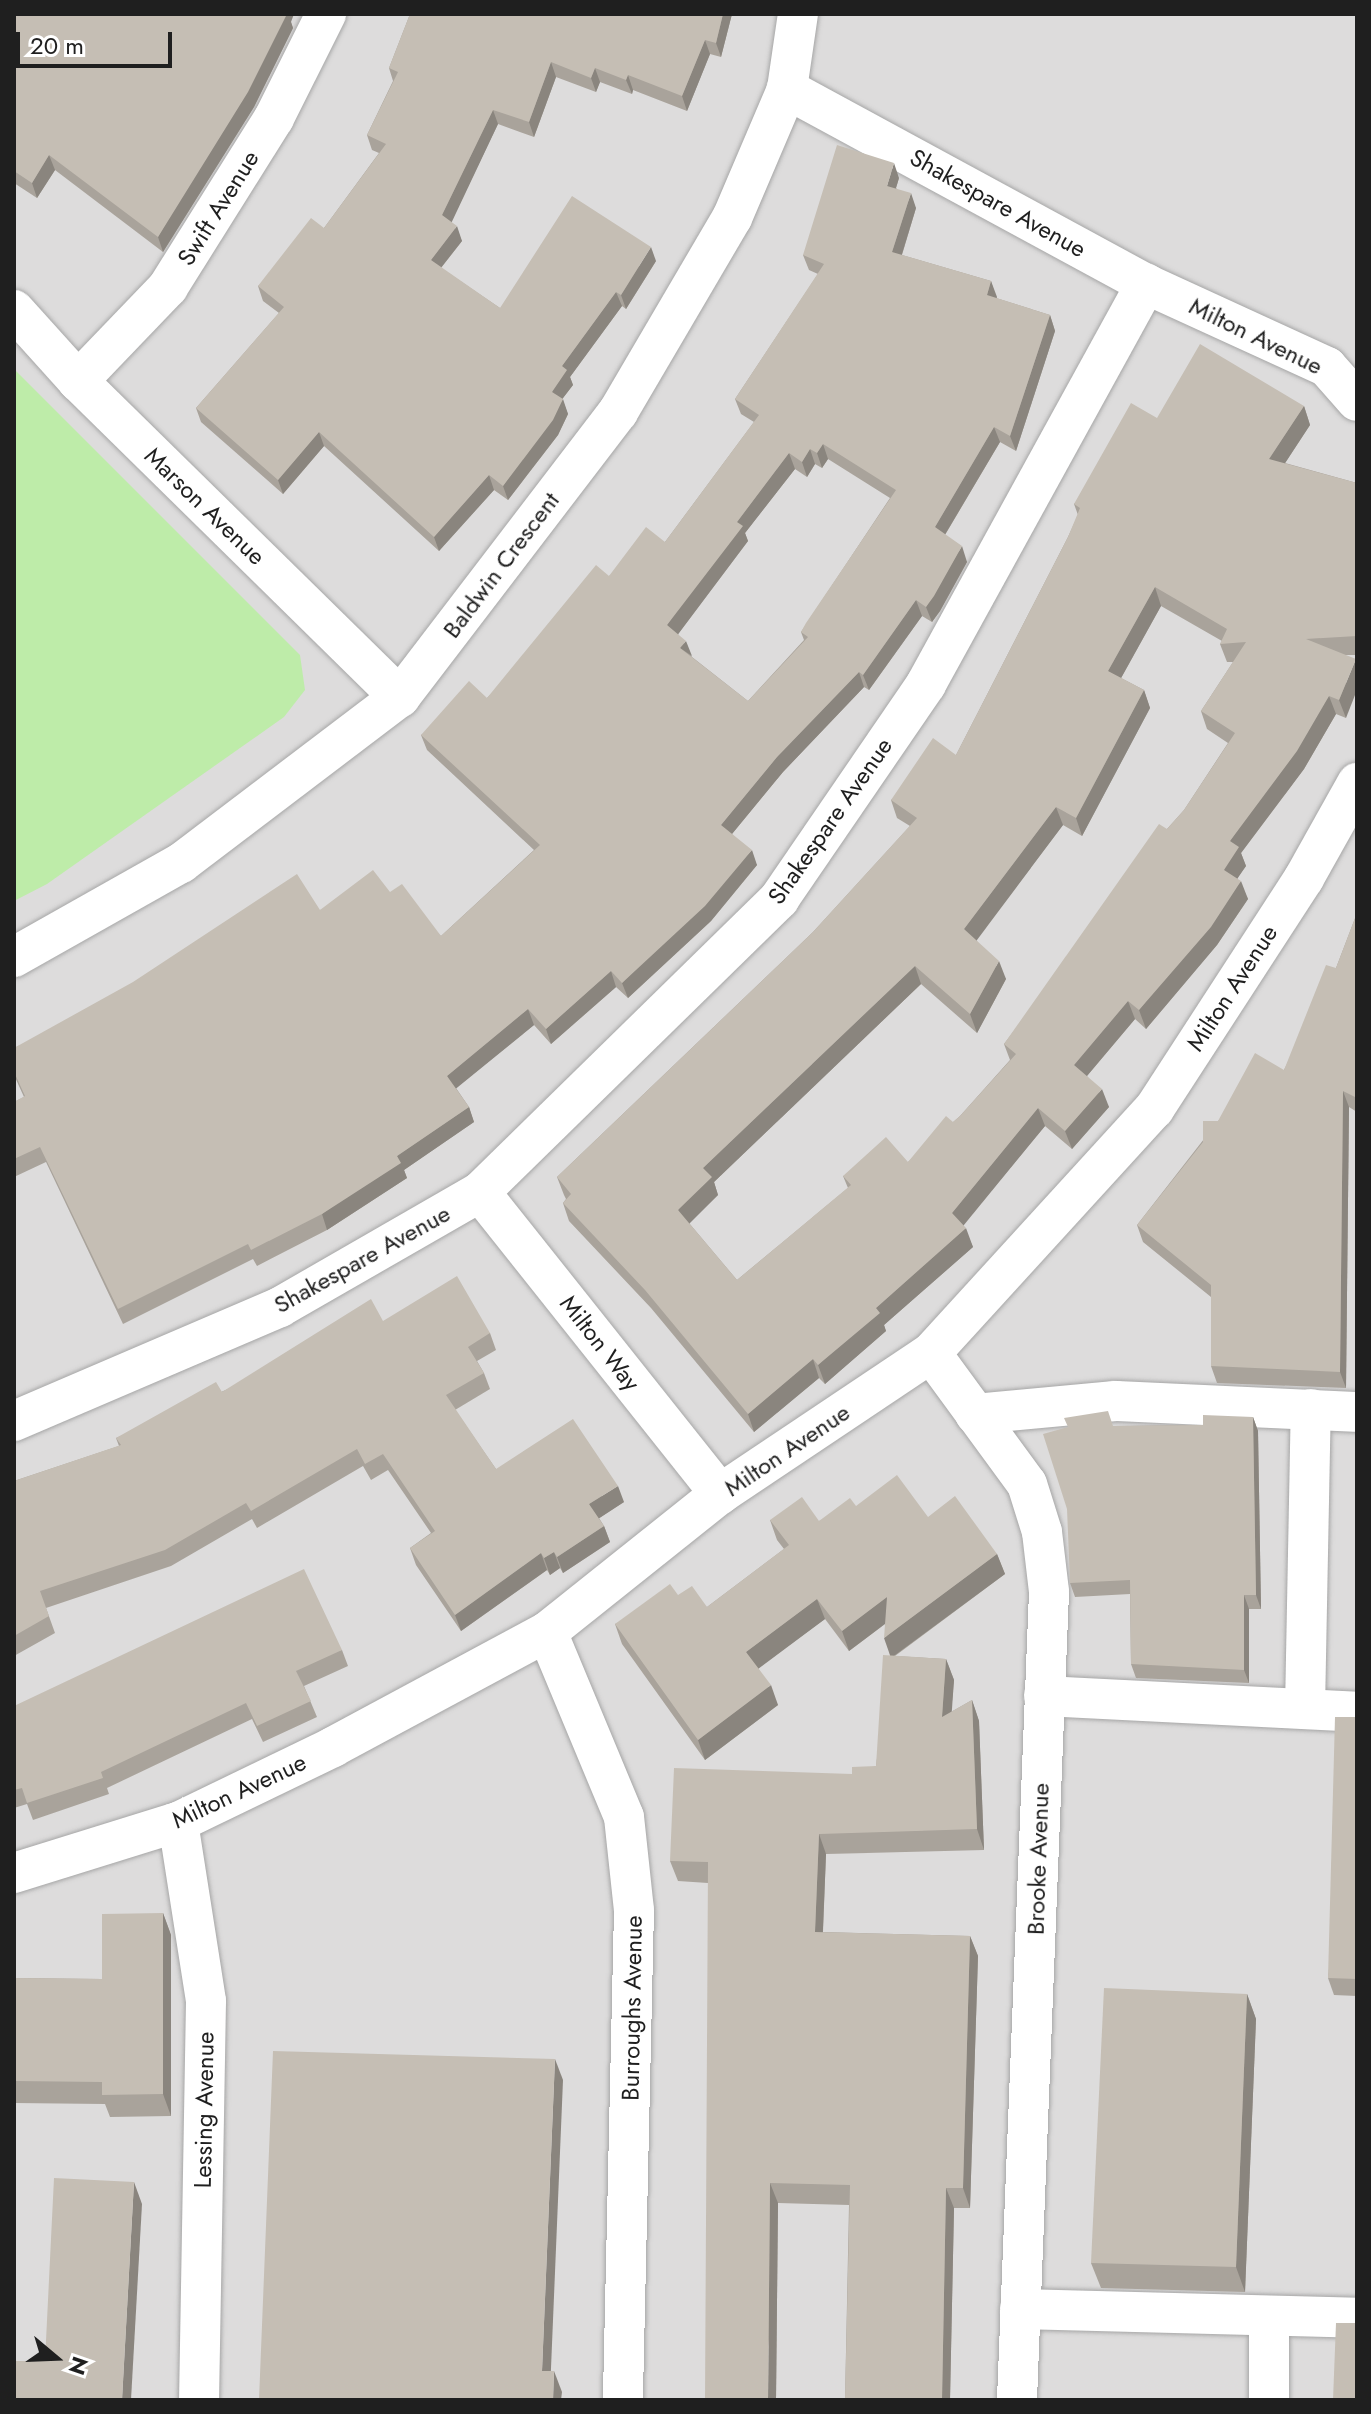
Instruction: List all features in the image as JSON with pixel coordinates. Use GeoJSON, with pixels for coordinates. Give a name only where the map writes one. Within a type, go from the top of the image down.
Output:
{"type":"FeatureCollection","features":[{"type":"Feature","properties":{"kind":"street","name":"Swift Avenue"},"geometry":{"type":"LineString","coordinates":[[78,381],[168,287],[274,118],[326,14]]}},
{"type":"Feature","properties":{"kind":"street","name":"Baldwin Crescent"},"geometry":{"type":"LineString","coordinates":[[14,957],[181,863],[400,697],[618,412],[732,218],[787,89],[798,14]]}},
{"type":"Feature","properties":{"kind":"street","name":"Shakespare Avenue"},"geometry":{"type":"LineString","coordinates":[[14,1421],[280,1307],[480,1192],[779,899],[926,684],[1146,284],[787,89]]}},
{"type":"Feature","properties":{"kind":"street","name":"Milton Avenue"},"geometry":{"type":"LineString","coordinates":[[1146,284],[1327,367],[1357,401]]}},
{"type":"Feature","properties":{"kind":"street","name":"Marson Avenue"},"geometry":{"type":"LineString","coordinates":[[14,310],[78,381],[400,697]]}},
{"type":"Feature","properties":{"kind":"street","name":"Milton Avenue"},"geometry":{"type":"LineString","coordinates":[[14,1873],[178,1822],[333,1747],[547,1632],[720,1494],[931,1353],[1154,1109],[1304,878],[1357,783]]}},
{"type":"Feature","properties":{"kind":"street","name":"Milton Way"},"geometry":{"type":"LineString","coordinates":[[480,1192],[720,1494]]}},
{"type":"Feature","properties":{"kind":"street","name":"Brooke Avenue"},"geometry":{"type":"LineString","coordinates":[[931,1353],[1027,1484],[1042,1532],[1049,1592],[1017,2400]]}},
{"type":"Feature","properties":{"kind":"street"},"geometry":{"type":"LineString","coordinates":[[975,1414],[1115,1401],[1357,1412]]}},
{"type":"Feature","properties":{"kind":"street"},"geometry":{"type":"LineString","coordinates":[[1305,1709],[1311,1409]]}},
{"type":"Feature","properties":{"kind":"street","name":"Burroughs Avenue"},"geometry":{"type":"LineString","coordinates":[[547,1632],[624,1817],[634,1910],[623,2400]]}},
{"type":"Feature","properties":{"kind":"street"},"geometry":{"type":"LineString","coordinates":[[1044,1696],[1357,1712]]}},
{"type":"Feature","properties":{"kind":"street","name":"Lessing Avenue"},"geometry":{"type":"LineString","coordinates":[[178,1822],[206,2001],[199,2400]]}},
{"type":"Feature","properties":{"kind":"street"},"geometry":{"type":"LineString","coordinates":[[1020,2309],[1357,2318]]}},
{"type":"Feature","properties":{"kind":"street"},"geometry":{"type":"LineString","coordinates":[[1269,2316],[1269,2400]]}},
{"type":"Feature","properties":{"kind":"shaded area"},"geometry":{"type":"Polygon","coordinates":[[[14,14],[1357,14],[1357,2400],[14,2400],[14,14]]]}},
{"type":"Feature","properties":{"kind":"green space"},"geometry":{"type":"Polygon","coordinates":[[[14,369],[300,655],[305,690],[284,717],[47,884],[14,901],[14,369]]]}},
{"type":"Feature","properties":{"kind":"building"},"geometry":{"type":"Polygon","coordinates":[[[14,14],[287,14],[248,92],[158,237],[49,155],[32,183],[14,171],[14,14]]]}},
{"type":"Feature","properties":{"kind":"building"},"geometry":{"type":"Polygon","coordinates":[[[410,14],[723,14],[716,43],[705,40],[682,96],[628,75],[626,80],[595,68],[591,78],[551,62],[529,122],[493,110],[442,215],[457,226],[431,260],[500,308],[572,196],[651,247],[621,295],[616,292],[562,366],[567,370],[552,392],[563,399],[553,420],[503,486],[489,475],[434,537],[319,432],[278,480],[196,408],[284,307],[258,286],[311,218],[324,228],[386,144],[367,135],[398,72],[389,68],[410,14]]]}},
{"type":"Feature","properties":{"kind":"building"},"geometry":{"type":"Polygon","coordinates":[[[837,145],[894,163],[887,186],[911,193],[892,252],[991,281],[987,295],[1050,315],[1010,436],[994,427],[935,527],[962,546],[934,596],[926,607],[916,600],[863,675],[859,672],[777,757],[721,825],[752,850],[705,906],[622,983],[611,971],[546,1029],[528,1009],[447,1076],[469,1107],[397,1156],[401,1163],[322,1214],[251,1250],[248,1244],[118,1309],[40,1147],[14,1159],[14,1102],[25,1096],[14,1072],[14,1048],[133,982],[297,874],[320,910],[373,870],[390,892],[402,884],[441,936],[540,845],[421,735],[469,681],[487,698],[596,565],[609,576],[646,527],[665,542],[759,415],[735,399],[824,264],[803,255],[837,145]],[[823,444],[817,453],[810,449],[802,462],[789,453],[737,522],[743,526],[667,625],[686,641],[680,648],[748,701],[808,637],[801,632],[806,623],[896,490],[823,444]]]}},
{"type":"Feature","properties":{"kind":"building"},"geometry":{"type":"Polygon","coordinates":[[[1200,344],[1304,406],[1269,459],[1357,483],[1357,636],[1306,639],[1356,659],[1339,700],[1329,696],[1297,751],[1230,841],[1239,847],[1224,870],[1241,881],[1211,927],[1139,1010],[1128,1001],[1074,1065],[1102,1089],[1065,1131],[1038,1108],[952,1213],[966,1228],[876,1308],[880,1313],[818,1365],[813,1359],[748,1414],[645,1290],[563,1203],[571,1194],[557,1177],[813,932],[917,818],[891,800],[933,738],[956,755],[1068,537],[1080,508],[1074,504],[1131,403],[1157,418],[1200,344]],[[1155,587],[1108,671],[1144,690],[1076,818],[1056,807],[964,929],[999,961],[970,1014],[915,966],[703,1168],[712,1177],[678,1210],[737,1280],[851,1185],[843,1176],[886,1137],[908,1162],[946,1116],[953,1122],[960,1116],[1016,1054],[1004,1044],[1159,824],[1167,829],[1184,810],[1235,733],[1201,711],[1246,642],[1220,644],[1227,629],[1155,587]]]}},
{"type":"Feature","properties":{"kind":"building"},"geometry":{"type":"Polygon","coordinates":[[[1357,913],[1357,1098],[1343,1091],[1340,1372],[1211,1366],[1211,1285],[1137,1225],[1203,1142],[1203,1121],[1218,1121],[1255,1053],[1284,1070],[1326,965],[1336,968],[1357,913]]]}},
{"type":"Feature","properties":{"kind":"building"},"geometry":{"type":"Polygon","coordinates":[[[457,1276],[490,1333],[468,1347],[484,1373],[446,1395],[496,1469],[573,1419],[618,1486],[589,1504],[604,1526],[557,1557],[554,1552],[544,1558],[541,1553],[455,1615],[410,1548],[435,1531],[383,1454],[365,1464],[357,1449],[251,1511],[246,1503],[165,1550],[40,1591],[49,1616],[14,1636],[14,1481],[121,1445],[116,1438],[216,1382],[222,1392],[371,1299],[383,1321],[457,1276]]]}},
{"type":"Feature","properties":{"kind":"building"},"geometry":{"type":"Polygon","coordinates":[[[1108,1411],[1113,1426],[1203,1425],[1203,1415],[1253,1417],[1256,1595],[1244,1595],[1244,1670],[1131,1664],[1130,1580],[1070,1583],[1067,1509],[1043,1434],[1068,1427],[1064,1418],[1108,1411]]]}},
{"type":"Feature","properties":{"kind":"building"},"geometry":{"type":"Polygon","coordinates":[[[897,1475],[928,1517],[955,1496],[997,1554],[884,1638],[887,1597],[842,1631],[817,1599],[746,1652],[771,1685],[698,1740],[615,1624],[670,1584],[678,1595],[692,1586],[707,1607],[789,1545],[770,1520],[802,1497],[819,1521],[850,1498],[856,1506],[897,1475]]]}},
{"type":"Feature","properties":{"kind":"building"},"geometry":{"type":"Polygon","coordinates":[[[304,1569],[342,1650],[296,1671],[311,1701],[257,1726],[246,1703],[101,1772],[103,1778],[27,1803],[22,1788],[14,1790],[14,1706],[304,1569]]]}},
{"type":"Feature","properties":{"kind":"building"},"geometry":{"type":"Polygon","coordinates":[[[883,1655],[946,1659],[942,1717],[972,1700],[977,1829],[819,1834],[815,1932],[970,1936],[963,2188],[946,2188],[942,2400],[845,2400],[850,2185],[770,2183],[768,2400],[705,2400],[708,1862],[670,1861],[674,1768],[852,1774],[852,1767],[876,1766],[883,1655]]]}},
{"type":"Feature","properties":{"kind":"building"},"geometry":{"type":"Polygon","coordinates":[[[1335,1717],[1357,1717],[1357,1979],[1328,1978],[1335,1717]]]}},
{"type":"Feature","properties":{"kind":"building"},"geometry":{"type":"Polygon","coordinates":[[[163,1913],[163,2094],[102,2095],[102,2082],[14,2081],[14,1978],[102,1979],[102,1914],[163,1913]]]}},
{"type":"Feature","properties":{"kind":"building"},"geometry":{"type":"Polygon","coordinates":[[[1104,1988],[1247,1994],[1236,2267],[1091,2263],[1104,1988]]]}},
{"type":"Feature","properties":{"kind":"building"},"geometry":{"type":"Polygon","coordinates":[[[273,2051],[555,2059],[542,2371],[554,2371],[553,2400],[259,2400],[273,2051]]]}},
{"type":"Feature","properties":{"kind":"building"},"geometry":{"type":"Polygon","coordinates":[[[54,2178],[134,2182],[122,2400],[14,2400],[14,2361],[45,2361],[54,2178]]]}},
{"type":"Feature","properties":{"kind":"building"},"geometry":{"type":"Polygon","coordinates":[[[1336,2323],[1357,2323],[1357,2400],[1333,2400],[1336,2323]]]}}]}
